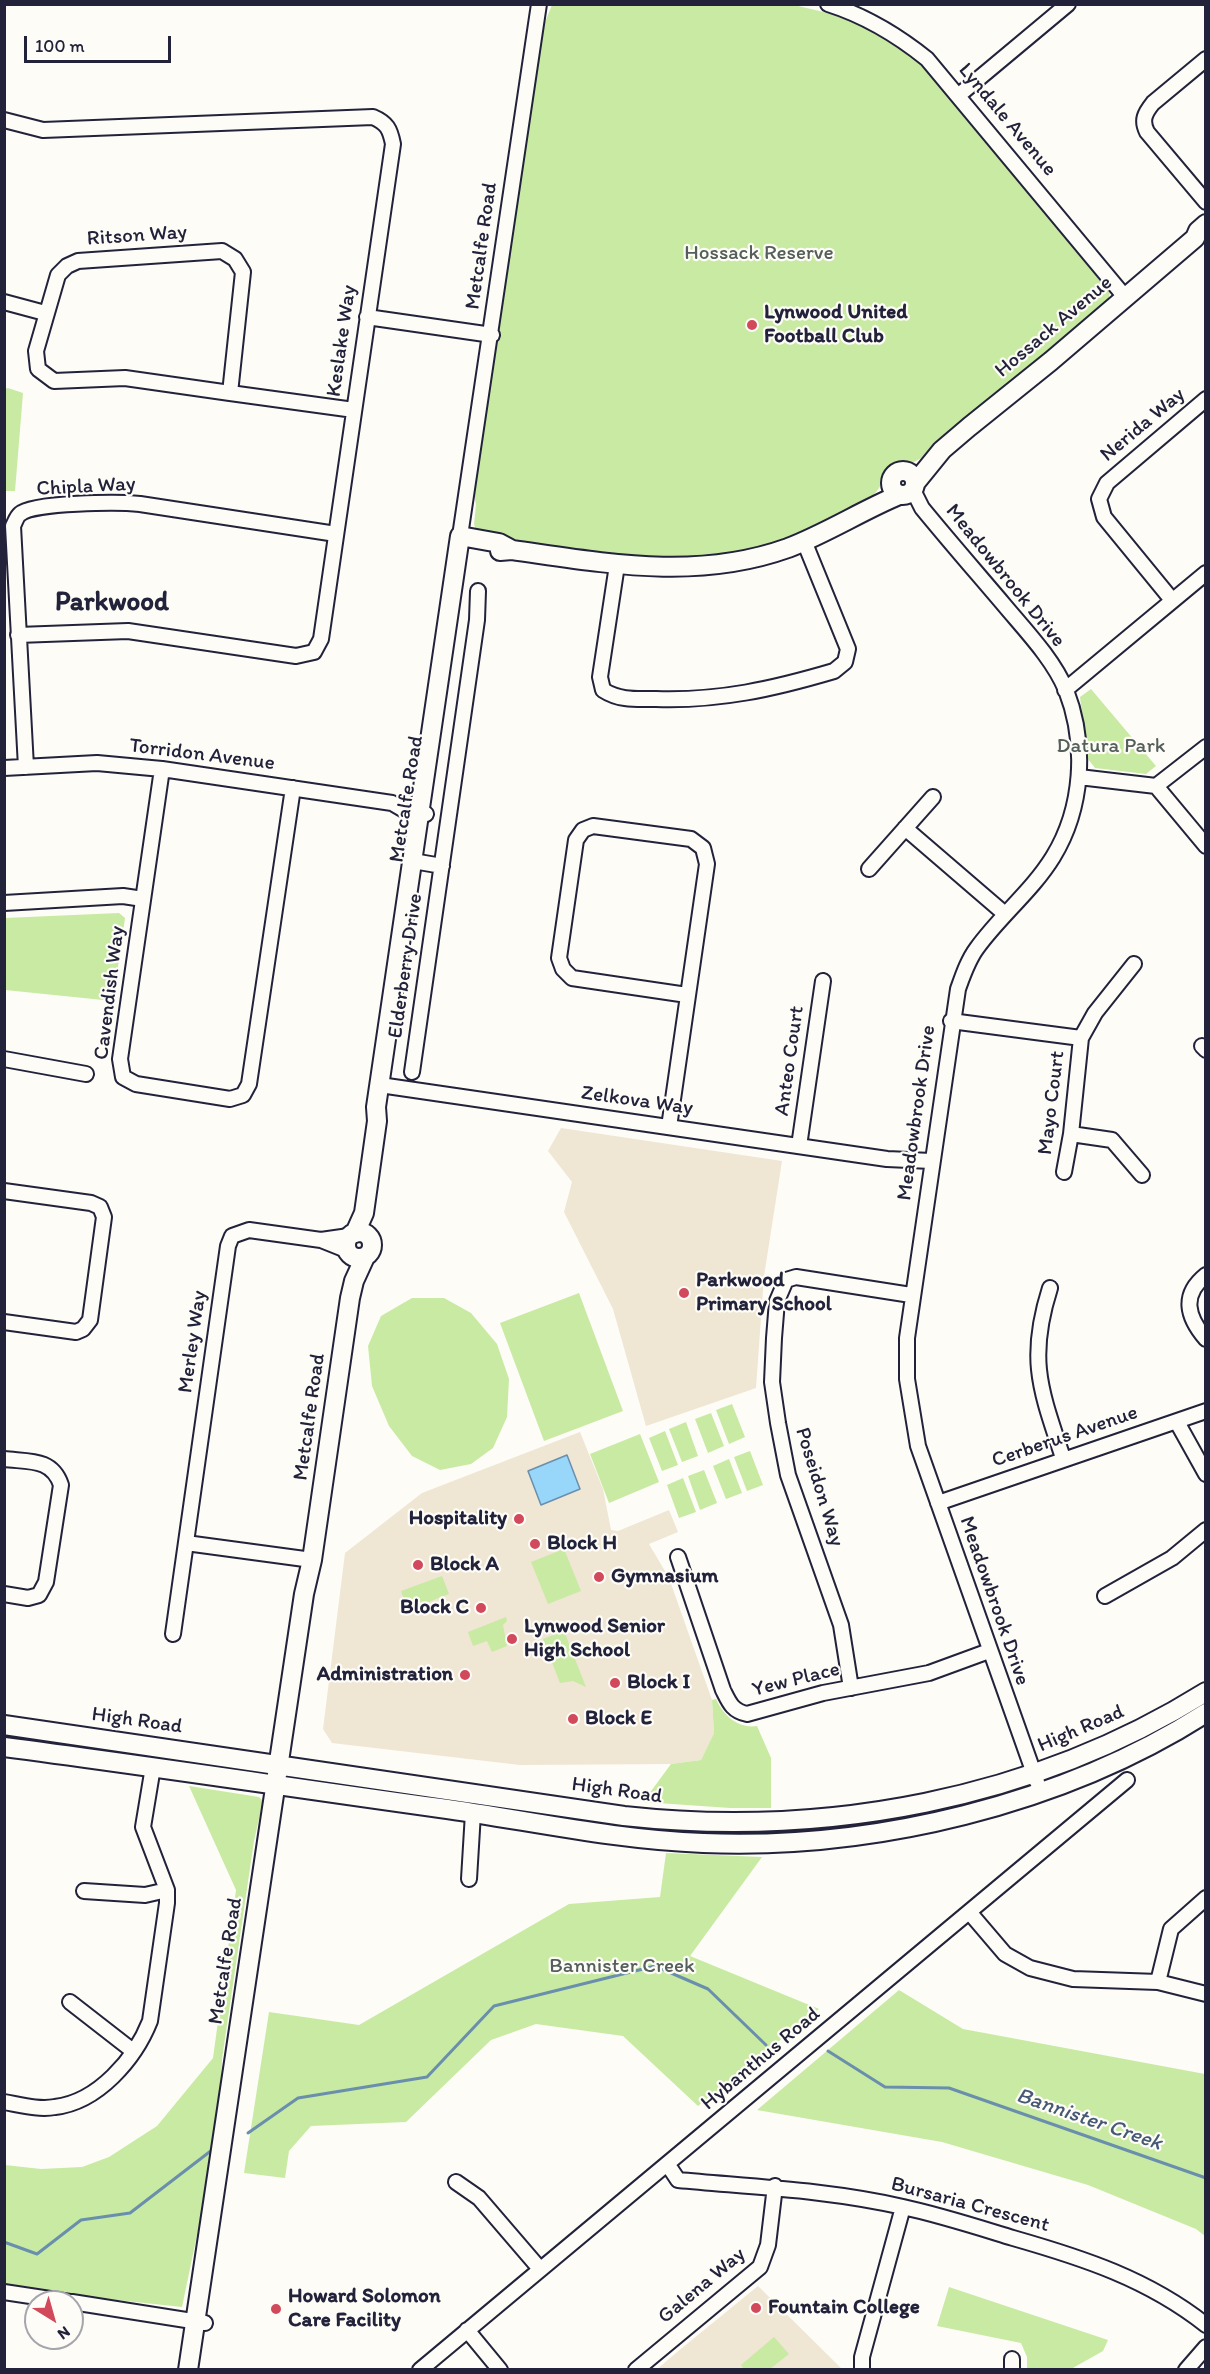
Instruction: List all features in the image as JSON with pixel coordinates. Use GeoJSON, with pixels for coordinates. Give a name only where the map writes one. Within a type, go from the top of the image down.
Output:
{"type":"FeatureCollection","features":[{"type":"Feature","properties":{"kind":"main road","name":"Hossack Avenue"},"geometry":{"type":"LineString","coordinates":[[463,542],[499,543],[512,550],[617,565],[659,568],[718,565],[767,555],[804,542],[874,506],[905,486],[942,450],[1202,232]]}},
{"type":"Feature","properties":{"kind":"main road","name":"Metcalfe Road"},"geometry":{"type":"LineString","coordinates":[[188,2370],[200,2322],[282,1784],[304,1594],[312,1560],[354,1281],[355,1244],[364,1213],[384,1086],[463,542]]}},
{"type":"Feature","properties":{"kind":"main road","name":"High Road"},"geometry":{"type":"LineString","coordinates":[[4,1725],[624,1816],[728,1824],[827,1819],[886,1811],[960,1796],[1034,1773],[1115,1742],[1206,1692]]}},
{"type":"Feature","properties":{"kind":"main road","name":"High Road"},"geometry":{"type":"LineString","coordinates":[[4,1747],[282,1784],[632,1837],[703,1843],[754,1844],[827,1839],[890,1831],[967,1814],[1040,1791],[1120,1759],[1206,1713]]}},
{"type":"Feature","properties":{"kind":"main road","name":"Metcalfe Road"},"geometry":{"type":"LineString","coordinates":[[198,2370],[200,2322]]}},
{"type":"Feature","properties":{"kind":"street","name":"Metcalfe Road"},"geometry":{"type":"LineString","coordinates":[[463,542],[539,11],[547,4]]}},
{"type":"Feature","properties":{"kind":"street","name":"Lyndale Avenue"},"geometry":{"type":"LineString","coordinates":[[828,4],[870,20],[906,42],[927,59],[1125,297]]}},
{"type":"Feature","properties":{"kind":"street"},"geometry":{"type":"LineString","coordinates":[[959,95],[1068,4]]}},
{"type":"Feature","properties":{"kind":"street"},"geometry":{"type":"LineString","coordinates":[[1206,59],[1153,103],[1143,120],[1147,132],[1206,202]]}},
{"type":"Feature","properties":{"kind":"street","name":"Keslake Way"},"geometry":{"type":"LineString","coordinates":[[4,120],[43,130],[373,117],[385,121],[390,129],[393,144],[321,639],[314,652],[296,656],[128,631],[18,635]]}},
{"type":"Feature","properties":{"kind":"street","name":"Ritson Way"},"geometry":{"type":"LineString","coordinates":[[230,393],[243,272],[236,259],[222,251],[78,261],[67,266],[58,275],[45,313],[36,351],[38,369],[54,381],[125,378],[230,393],[354,410]]}},
{"type":"Feature","properties":{"kind":"street"},"geometry":{"type":"LineString","coordinates":[[4,302],[45,313]]}},
{"type":"Feature","properties":{"kind":"street"},"geometry":{"type":"LineString","coordinates":[[367,317],[492,335]]}},
{"type":"Feature","properties":{"kind":"street","name":"Nerida Way"},"geometry":{"type":"LineString","coordinates":[[1172,600],[1104,517],[1099,499],[1107,483],[1206,399]]}},
{"type":"Feature","properties":{"kind":"street","name":"Meadowbrook Drive"},"geometry":{"type":"LineString","coordinates":[[905,486],[1033,639],[1065,690],[1079,745],[1079,777],[1067,829],[1053,857],[977,948],[966,968],[951,1022],[911,1295],[907,1379],[918,1446],[1040,1791]]}},
{"type":"Feature","properties":{"kind":"street","name":"Chipla Way"},"geometry":{"type":"LineString","coordinates":[[26,767],[13,526],[20,513],[36,508],[115,502],[336,534]]}},
{"type":"Feature","properties":{"kind":"street"},"geometry":{"type":"LineString","coordinates":[[617,565],[600,677],[603,690],[616,698],[685,700],[739,696],[834,671],[845,662],[848,649],[804,542]]}},
{"type":"Feature","properties":{"kind":"street"},"geometry":{"type":"LineString","coordinates":[[1065,690],[1206,573]]}},
{"type":"Feature","properties":{"kind":"street","name":"Elderberry Drive"},"geometry":{"type":"LineString","coordinates":[[412,1072],[477,620],[478,591]]}},
{"type":"Feature","properties":{"kind":"street"},"geometry":{"type":"LineString","coordinates":[[1155,786],[1206,747]]}},
{"type":"Feature","properties":{"kind":"street","name":"Torridon Avenue"},"geometry":{"type":"LineString","coordinates":[[4,768],[97,763],[162,769],[392,803],[406,800],[424,808]]}},
{"type":"Feature","properties":{"kind":"street","name":"Cavendish Way"},"geometry":{"type":"LineString","coordinates":[[162,769],[120,1059],[123,1077],[136,1084],[231,1099],[243,1095],[249,1084],[293,788]]}},
{"type":"Feature","properties":{"kind":"street"},"geometry":{"type":"LineString","coordinates":[[1079,777],[1155,786],[1206,846]]}},
{"type":"Feature","properties":{"kind":"street"},"geometry":{"type":"LineString","coordinates":[[869,869],[933,797]]}},
{"type":"Feature","properties":{"kind":"street"},"geometry":{"type":"LineString","coordinates":[[669,1127],[707,864],[703,848],[691,839],[593,826],[583,830],[576,840],[560,958],[562,969],[572,978],[687,995]]}},
{"type":"Feature","properties":{"kind":"street"},"geometry":{"type":"LineString","coordinates":[[905,828],[1005,914]]}},
{"type":"Feature","properties":{"kind":"street","name":"Elderberry Drive"},"geometry":{"type":"LineString","coordinates":[[417,861],[442,866]]}},
{"type":"Feature","properties":{"kind":"street"},"geometry":{"type":"LineString","coordinates":[[4,903],[123,896],[143,899]]}},
{"type":"Feature","properties":{"kind":"street","name":"Mayo Court"},"geometry":{"type":"LineString","coordinates":[[1064,1172],[1071,1134],[1081,1038],[1095,1013],[1134,964]]}},
{"type":"Feature","properties":{"kind":"street","name":"Anteo Court"},"geometry":{"type":"LineString","coordinates":[[798,1146],[823,981]]}},
{"type":"Feature","properties":{"kind":"street","name":"Mayo Court"},"geometry":{"type":"LineString","coordinates":[[951,1022],[1081,1038]]}},
{"type":"Feature","properties":{"kind":"street"},"geometry":{"type":"LineString","coordinates":[[4,1059],[87,1074]]}},
{"type":"Feature","properties":{"kind":"street","name":"Zelkova Way"},"geometry":{"type":"LineString","coordinates":[[384,1086],[798,1146],[888,1160],[906,1166],[930,1166]]}},
{"type":"Feature","properties":{"kind":"street"},"geometry":{"type":"LineString","coordinates":[[1071,1134],[1112,1140],[1142,1175]]}},
{"type":"Feature","properties":{"kind":"street"},"geometry":{"type":"LineString","coordinates":[[4,1191],[92,1203],[101,1209],[104,1217],[90,1320],[86,1326],[76,1332],[4,1322]]}},
{"type":"Feature","properties":{"kind":"street","name":"Merley Way"},"geometry":{"type":"LineString","coordinates":[[173,1634],[228,1246],[232,1236],[249,1230],[355,1244]]}},
{"type":"Feature","properties":{"kind":"street"},"geometry":{"type":"LineString","coordinates":[[1206,1275],[1190,1292],[1189,1304],[1190,1316],[1206,1339]]}},
{"type":"Feature","properties":{"kind":"street","name":"Poseidon Way"},"geometry":{"type":"LineString","coordinates":[[851,1688],[841,1625],[788,1475],[778,1423],[772,1382],[777,1301],[786,1280],[796,1277],[911,1295]]}},
{"type":"Feature","properties":{"kind":"street"},"geometry":{"type":"LineString","coordinates":[[1050,1288],[1042,1312],[1037,1355],[1038,1378],[1063,1458]]}},
{"type":"Feature","properties":{"kind":"street","name":"Cerberus Avenue"},"geometry":{"type":"LineString","coordinates":[[938,1503],[1063,1458],[1177,1422],[1206,1410]]}},
{"type":"Feature","properties":{"kind":"street"},"geometry":{"type":"LineString","coordinates":[[1177,1422],[1206,1474]]}},
{"type":"Feature","properties":{"kind":"street"},"geometry":{"type":"LineString","coordinates":[[4,1459],[47,1465],[57,1473],[62,1485],[46,1582],[39,1594],[28,1598],[4,1594]]}},
{"type":"Feature","properties":{"kind":"street"},"geometry":{"type":"LineString","coordinates":[[1105,1596],[1172,1558],[1206,1530]]}},
{"type":"Feature","properties":{"kind":"street"},"geometry":{"type":"LineString","coordinates":[[186,1543],[312,1560]]}},
{"type":"Feature","properties":{"kind":"street","name":"Yew Place"},"geometry":{"type":"LineString","coordinates":[[678,1557],[723,1690],[730,1705],[738,1712],[747,1714],[788,1701],[929,1673],[989,1651]]}},
{"type":"Feature","properties":{"kind":"street"},"geometry":{"type":"LineString","coordinates":[[4,2102],[45,2108],[64,2105],[96,2090],[111,2080],[144,2036],[150,2021],[167,1903],[167,1890],[143,1827],[153,1767]]}},
{"type":"Feature","properties":{"kind":"street","name":"Hybanthus Road"},"geometry":{"type":"LineString","coordinates":[[420,2370],[1127,1780]]}},
{"type":"Feature","properties":{"kind":"street"},"geometry":{"type":"LineString","coordinates":[[469,1879],[473,1813]]}},
{"type":"Feature","properties":{"kind":"street"},"geometry":{"type":"LineString","coordinates":[[84,1891],[145,1894],[167,1890]]}},
{"type":"Feature","properties":{"kind":"street"},"geometry":{"type":"LineString","coordinates":[[1158,1983],[1171,1929],[1206,1898]]}},
{"type":"Feature","properties":{"kind":"street"},"geometry":{"type":"LineString","coordinates":[[970,1913],[1005,1954],[1018,1964],[1073,1979],[1158,1983],[1206,1994]]}},
{"type":"Feature","properties":{"kind":"street"},"geometry":{"type":"LineString","coordinates":[[70,2002],[133,2051]]}},
{"type":"Feature","properties":{"kind":"street"},"geometry":{"type":"LineString","coordinates":[[679,2156],[686,2172],[705,2180]]}},
{"type":"Feature","properties":{"kind":"street","name":"Bursaria Crescent"},"geometry":{"type":"LineString","coordinates":[[668,2165],[678,2180],[705,2180],[775,2187],[903,2207],[1107,2267],[1181,2306],[1206,2325]]}},
{"type":"Feature","properties":{"kind":"street"},"geometry":{"type":"LineString","coordinates":[[456,2181],[479,2198],[540,2270]]}},
{"type":"Feature","properties":{"kind":"street","name":"Galena Way"},"geometry":{"type":"LineString","coordinates":[[636,2370],[760,2267],[768,2246],[775,2187]]}},
{"type":"Feature","properties":{"kind":"street"},"geometry":{"type":"LineString","coordinates":[[862,2370],[862,2357],[903,2207]]}},
{"type":"Feature","properties":{"kind":"street"},"geometry":{"type":"LineString","coordinates":[[4,2292],[24,2295]]}},
{"type":"Feature","properties":{"kind":"street"},"geometry":{"type":"LineString","coordinates":[[84,2304],[200,2322]]}},
{"type":"Feature","properties":{"kind":"street"},"geometry":{"type":"LineString","coordinates":[[467,2330],[500,2370]]}},
{"type":"Feature","properties":{"kind":"street"},"geometry":{"type":"LineString","coordinates":[[1186,2370],[1206,2347]]}},
{"type":"Feature","properties":{"kind":"shaded area","name":"Parkwood Primary School"},"geometry":{"type":"Polygon","coordinates":[[[561,1128],[782,1161],[764,1276],[756,1388],[646,1426],[613,1309],[564,1212],[572,1182],[548,1151],[561,1128]]]}},
{"type":"Feature","properties":{"kind":"shaded area","name":"Lynwood Senior High School"},"geometry":{"type":"Polygon","coordinates":[[[580,1432],[603,1489],[611,1530],[618,1531],[669,1510],[678,1532],[649,1544],[669,1578],[712,1700],[714,1733],[701,1760],[671,1764],[520,1765],[332,1743],[323,1729],[345,1553],[422,1493],[580,1432]]]}},
{"type":"Feature","properties":{"kind":"shaded area","name":"Fountain College"},"geometry":{"type":"Polygon","coordinates":[[[758,2286],[842,2369],[656,2370],[682,2348],[758,2286]]]}},
{"type":"Feature","properties":{"kind":"green space","name":"Hossack Reserve"},"geometry":{"type":"Polygon","coordinates":[[[552,5],[794,5],[857,20],[883,33],[922,62],[1102,274],[1110,293],[1107,303],[932,452],[907,466],[895,463],[885,471],[876,493],[858,507],[810,532],[777,544],[742,552],[708,556],[637,557],[509,540],[476,531],[474,524],[476,505],[472,481],[541,32],[552,5]]]}},
{"type":"Feature","properties":{"kind":"green space"},"geometry":{"type":"Polygon","coordinates":[[[8,388],[23,393],[15,491],[5,491],[4,389],[8,388]]]}},
{"type":"Feature","properties":{"kind":"green space","name":"Datura Park"},"geometry":{"type":"Polygon","coordinates":[[[1091,689],[1156,766],[1146,774],[1095,768],[1088,759],[1080,697],[1091,689]]]}},
{"type":"Feature","properties":{"kind":"green space"},"geometry":{"type":"Polygon","coordinates":[[[119,913],[125,918],[113,1001],[5,990],[5,918],[119,913]]]}},
{"type":"Feature","properties":{"kind":"green space"},"geometry":{"type":"Polygon","coordinates":[[[579,1293],[623,1411],[544,1441],[500,1323],[579,1293]]]}},
{"type":"Feature","properties":{"kind":"green space"},"geometry":{"type":"Polygon","coordinates":[[[412,1298],[444,1298],[471,1313],[497,1344],[509,1379],[507,1417],[493,1448],[471,1464],[440,1470],[412,1456],[389,1426],[372,1386],[368,1346],[381,1316],[412,1298]]]}},
{"type":"Feature","properties":{"kind":"green space"},"geometry":{"type":"Polygon","coordinates":[[[732,1404],[745,1437],[729,1444],[716,1410],[732,1404]]]}},
{"type":"Feature","properties":{"kind":"green space"},"geometry":{"type":"Polygon","coordinates":[[[711,1413],[724,1446],[708,1453],[695,1419],[711,1413]]]}},
{"type":"Feature","properties":{"kind":"green space"},"geometry":{"type":"Polygon","coordinates":[[[686,1422],[698,1456],[682,1462],[669,1429],[686,1422]]]}},
{"type":"Feature","properties":{"kind":"green space"},"geometry":{"type":"Polygon","coordinates":[[[665,1431],[678,1465],[662,1471],[649,1438],[665,1431]]]}},
{"type":"Feature","properties":{"kind":"green space"},"geometry":{"type":"Polygon","coordinates":[[[640,1434],[659,1482],[609,1503],[590,1454],[640,1434]]]}},
{"type":"Feature","properties":{"kind":"green space"},"geometry":{"type":"Polygon","coordinates":[[[750,1451],[763,1485],[747,1491],[734,1457],[750,1451]]]}},
{"type":"Feature","properties":{"kind":"green space"},"geometry":{"type":"Polygon","coordinates":[[[729,1459],[742,1493],[726,1499],[713,1466],[729,1459]]]}},
{"type":"Feature","properties":{"kind":"green space"},"geometry":{"type":"Polygon","coordinates":[[[704,1470],[717,1503],[700,1510],[688,1476],[704,1470]]]}},
{"type":"Feature","properties":{"kind":"green space"},"geometry":{"type":"Polygon","coordinates":[[[683,1478],[696,1512],[679,1518],[667,1485],[683,1478]]]}},
{"type":"Feature","properties":{"kind":"green space"},"geometry":{"type":"Polygon","coordinates":[[[564,1549],[581,1591],[548,1604],[531,1562],[564,1549]]]}},
{"type":"Feature","properties":{"kind":"green space"},"geometry":{"type":"Polygon","coordinates":[[[442,1576],[449,1594],[408,1610],[401,1591],[442,1576]]]}},
{"type":"Feature","properties":{"kind":"green space"},"geometry":{"type":"Polygon","coordinates":[[[506,1617],[507,1621],[503,1625],[507,1646],[492,1652],[487,1641],[473,1646],[468,1632],[506,1617]]]}},
{"type":"Feature","properties":{"kind":"green space"},"geometry":{"type":"Polygon","coordinates":[[[564,1631],[586,1687],[573,1681],[560,1683],[543,1639],[564,1631]]]}},
{"type":"Feature","properties":{"kind":"green space"},"geometry":{"type":"Polygon","coordinates":[[[716,1699],[732,1720],[744,1725],[757,1726],[771,1758],[771,1808],[730,1808],[643,1802],[671,1764],[701,1760],[714,1733],[712,1700],[716,1699]]]}},
{"type":"Feature","properties":{"kind":"green space"},"geometry":{"type":"Polygon","coordinates":[[[189,1786],[259,1797],[263,1801],[254,1841],[222,2059],[221,2099],[208,2182],[182,2307],[84,2296],[84,2290],[5,2288],[5,2165],[41,2169],[82,2167],[109,2157],[157,2126],[213,2058],[236,1890],[189,1786]]]}},
{"type":"Feature","properties":{"kind":"green space","name":"Bannister Creek"},"geometry":{"type":"Polygon","coordinates":[[[666,1853],[762,1857],[690,1956],[819,2009],[698,2106],[623,2036],[536,2024],[491,2040],[406,2122],[311,2126],[289,2151],[285,2178],[244,2173],[269,2012],[359,2025],[569,1904],[660,1897],[666,1853]]]}},
{"type":"Feature","properties":{"kind":"green space","name":"Bannister Creek"},"geometry":{"type":"Polygon","coordinates":[[[899,1990],[963,2029],[1205,2074],[1205,2236],[1196,2229],[1088,2185],[942,2142],[757,2110],[899,1990]]]}},
{"type":"Feature","properties":{"kind":"green space"},"geometry":{"type":"Polygon","coordinates":[[[949,2287],[1108,2340],[1103,2351],[1071,2369],[1027,2369],[1027,2357],[1021,2343],[937,2326],[949,2287]]]}},
{"type":"Feature","properties":{"kind":"green space"},"geometry":{"type":"Polygon","coordinates":[[[774,2337],[789,2354],[770,2369],[744,2369],[741,2365],[774,2337]]]}},
{"type":"Feature","properties":{"kind":"water"},"geometry":{"type":"Polygon","coordinates":[[[567,1455],[580,1489],[541,1505],[528,1471],[567,1455]]]}},
{"type":"Feature","properties":{"kind":"waterway","name":"Bannister Creek"},"geometry":{"type":"LineString","coordinates":[[248,2133],[298,2098],[427,2077],[494,2006],[655,1966],[708,1989],[766,2045]]}},
{"type":"Feature","properties":{"kind":"waterway","name":"Bannister Creek"},"geometry":{"type":"LineString","coordinates":[[828,2051],[885,2087],[949,2088],[1206,2178]]}},
{"type":"Feature","properties":{"kind":"waterway","name":"Bannister Creek"},"geometry":{"type":"LineString","coordinates":[[4,2242],[37,2254],[81,2220],[130,2213],[212,2150]]}},
{"type":"Feature","properties":{"kind":"place","name":"Lynwood United Football Club"},"geometry":{"type":"Point","coordinates":[752,325]}},
{"type":"Feature","properties":{"kind":"place","name":"Parkwood Primary School"},"geometry":{"type":"Point","coordinates":[684,1293]}},
{"type":"Feature","properties":{"kind":"place","name":"Hospitality"},"geometry":{"type":"Point","coordinates":[519,1519]}},
{"type":"Feature","properties":{"kind":"place","name":"Block H"},"geometry":{"type":"Point","coordinates":[535,1544]}},
{"type":"Feature","properties":{"kind":"place","name":"Block A"},"geometry":{"type":"Point","coordinates":[418,1565]}},
{"type":"Feature","properties":{"kind":"place","name":"Gymnasium"},"geometry":{"type":"Point","coordinates":[599,1577]}},
{"type":"Feature","properties":{"kind":"place","name":"Block C"},"geometry":{"type":"Point","coordinates":[481,1608]}},
{"type":"Feature","properties":{"kind":"place","name":"Lynwood Senior High School"},"geometry":{"type":"Point","coordinates":[512,1639]}},
{"type":"Feature","properties":{"kind":"place","name":"Administration"},"geometry":{"type":"Point","coordinates":[465,1675]}},
{"type":"Feature","properties":{"kind":"place","name":"Block I"},"geometry":{"type":"Point","coordinates":[615,1683]}},
{"type":"Feature","properties":{"kind":"place","name":"Block E"},"geometry":{"type":"Point","coordinates":[573,1719]}},
{"type":"Feature","properties":{"kind":"place","name":"Fountain College"},"geometry":{"type":"Point","coordinates":[756,2308]}},
{"type":"Feature","properties":{"kind":"place","name":"Howard Solomon Care Facility"},"geometry":{"type":"Point","coordinates":[276,2309]}},
{"type":"Feature","properties":{"kind":"district","name":"Parkwood"},"geometry":{"type":"Point","coordinates":[112,603]}}]}
